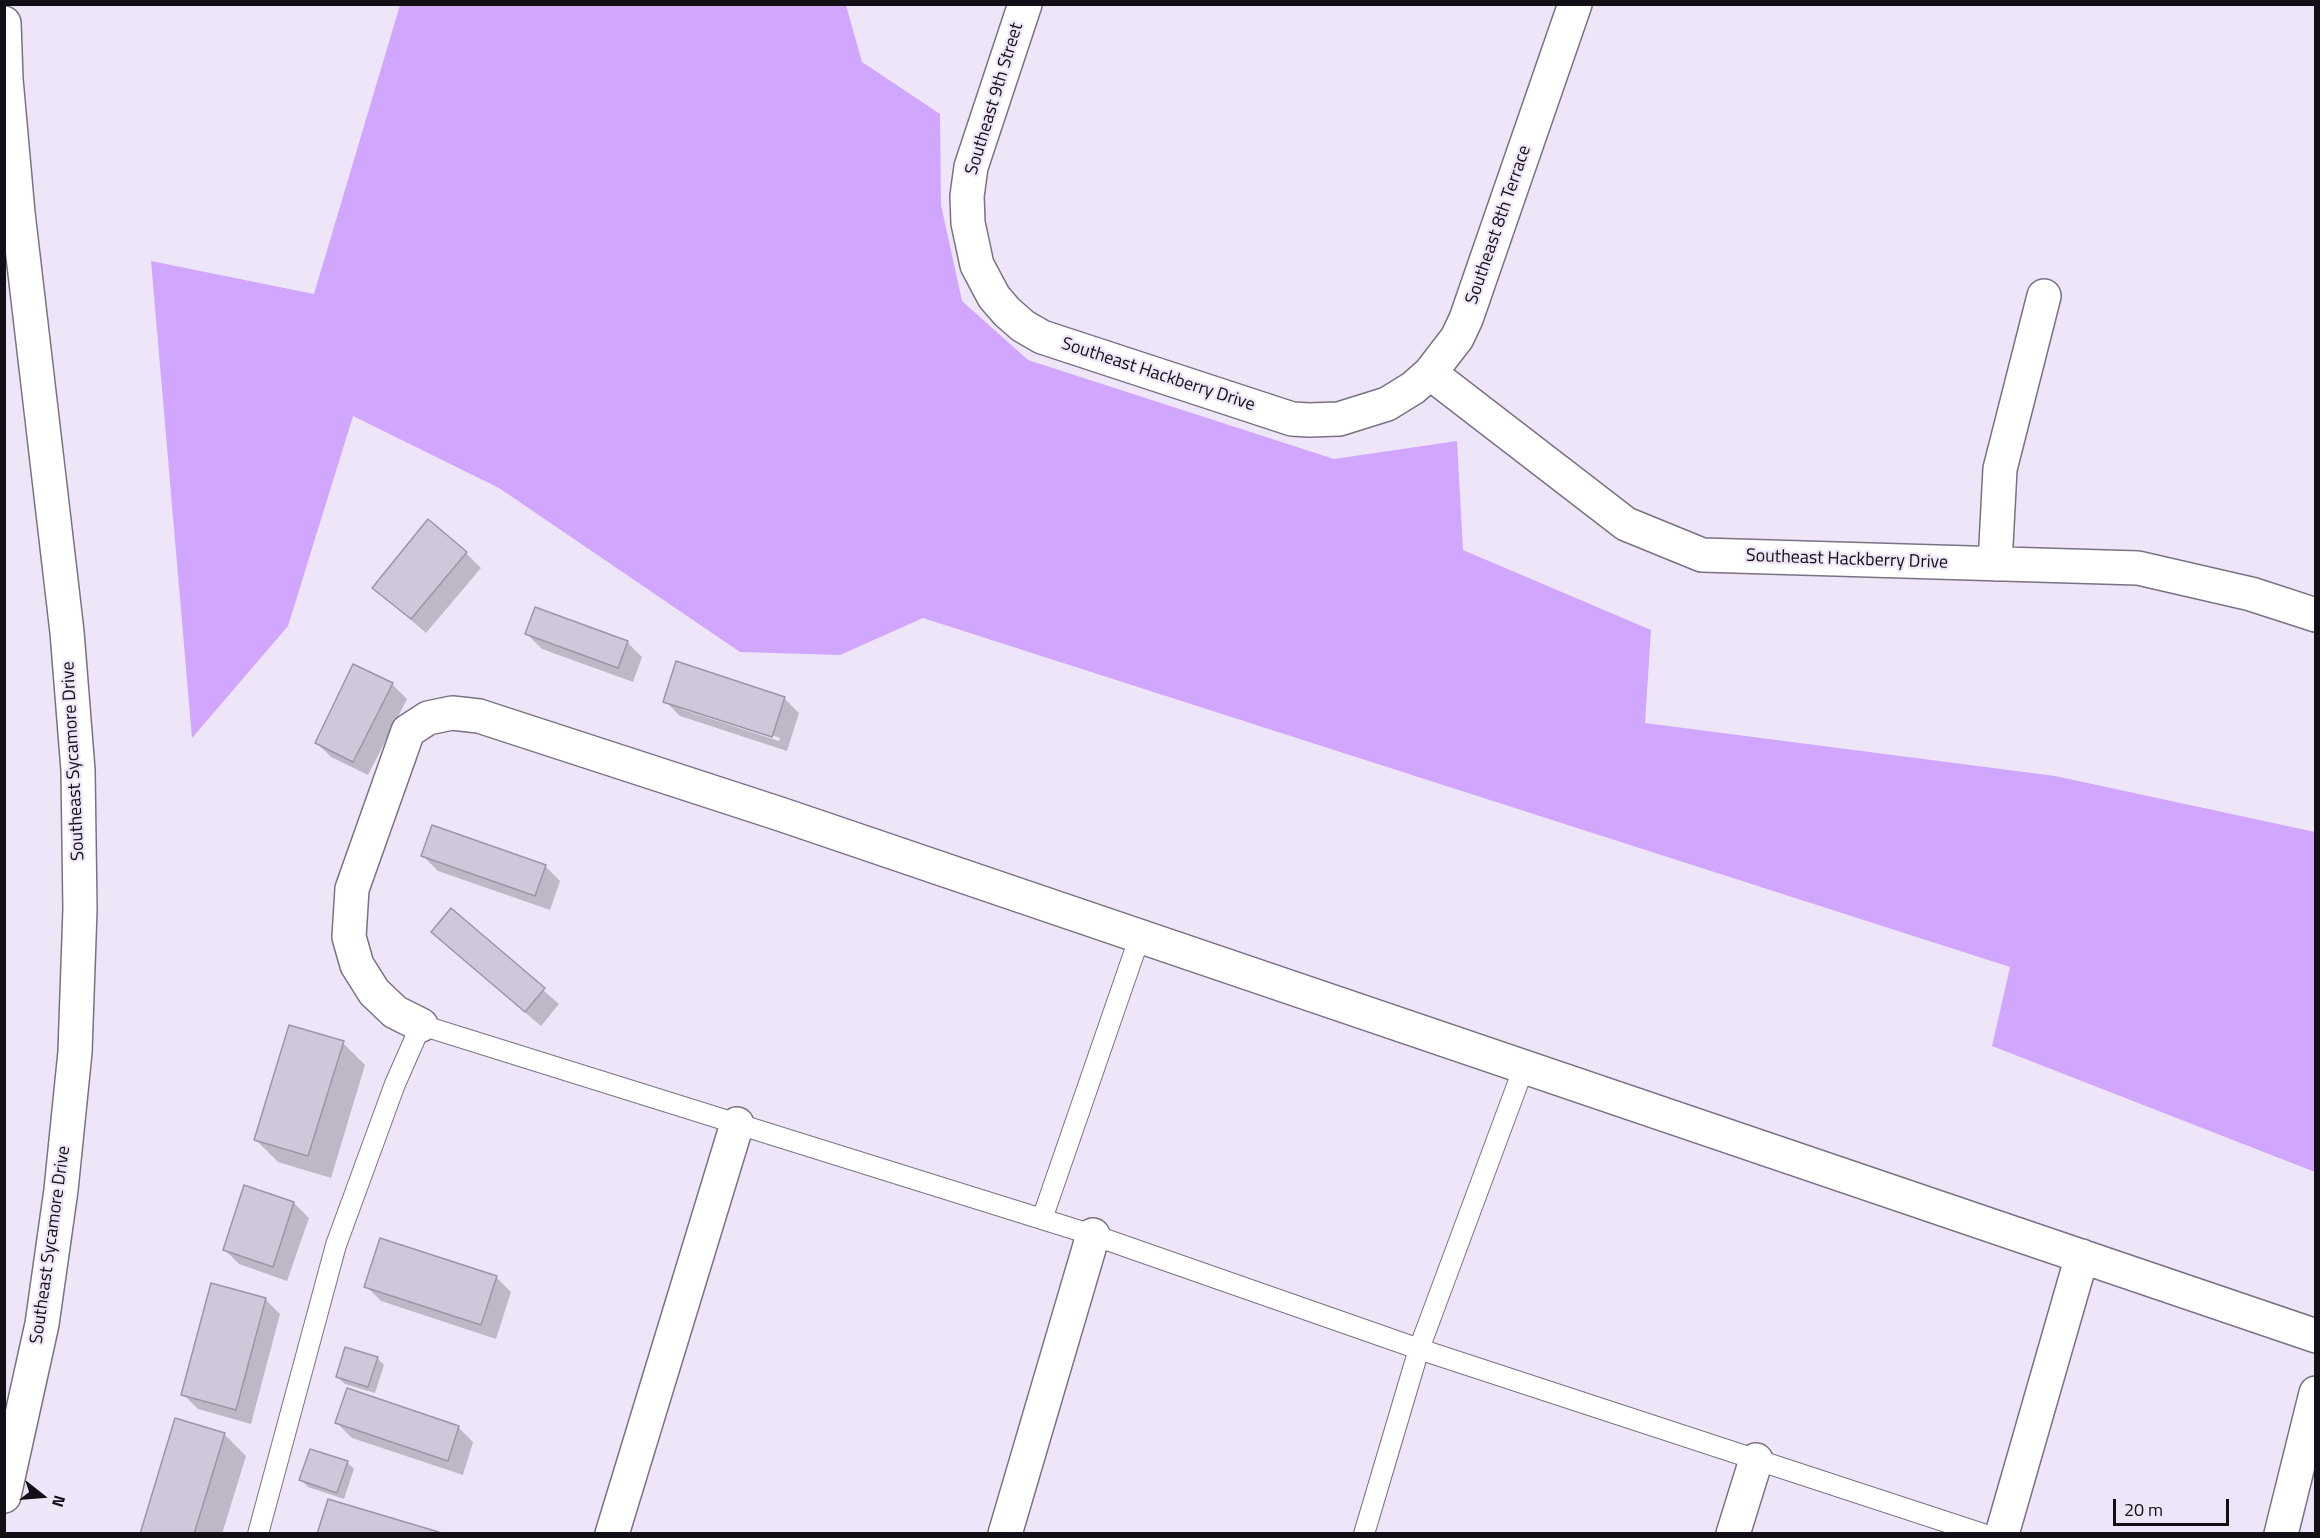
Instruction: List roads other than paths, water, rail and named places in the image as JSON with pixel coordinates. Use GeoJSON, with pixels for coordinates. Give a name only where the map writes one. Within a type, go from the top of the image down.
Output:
{"type":"FeatureCollection","features":[{"type":"Feature","properties":{"kind":"street","name":"Southeast 9th Street"},"geometry":{"type":"LineString","coordinates":[[977,264],[968,223],[967,196],[970,167],[1024,4]]}},
{"type":"Feature","properties":{"kind":"street","name":"Southeast 8th Terrace"},"geometry":{"type":"LineString","coordinates":[[1372,410],[1413,388],[1430,373],[1457,338],[1466,319],[1575,4]]}},
{"type":"Feature","properties":{"kind":"street","name":"Southeast Sycamore Drive"},"geometry":{"type":"LineString","coordinates":[[4,23],[6,79],[18,213],[67,632],[78,770],[80,909],[75,1052],[61,1190],[42,1324],[4,1496]]}},
{"type":"Feature","properties":{"kind":"street","name":"Southeast Hackberry Drive"},"geometry":{"type":"LineString","coordinates":[[977,264],[994,297],[1007,312],[1023,326],[1042,337],[1292,419],[1339,419],[1372,410]]}},
{"type":"Feature","properties":{"kind":"street"},"geometry":{"type":"LineString","coordinates":[[1995,564],[2000,469],[2044,296]]}},
{"type":"Feature","properties":{"kind":"street","name":"Southeast Hackberry Drive"},"geometry":{"type":"LineString","coordinates":[[1430,373],[1626,524],[1702,555],[2138,568],[2251,594],[2316,615]]}},
{"type":"Feature","properties":{"kind":"street"},"geometry":{"type":"LineString","coordinates":[[421,1025],[395,1012],[374,992],[357,965],[349,937],[352,889],[408,731],[428,718],[452,713],[479,716],[680,781],[1140,936],[2316,1336]]}},
{"type":"Feature","properties":{"kind":"street"},"geometry":{"type":"LineString","coordinates":[[612,1533],[737,1124]]}},
{"type":"Feature","properties":{"kind":"street"},"geometry":{"type":"LineString","coordinates":[[1005,1533],[1093,1235]]}},
{"type":"Feature","properties":{"kind":"street"},"geometry":{"type":"LineString","coordinates":[[2002,1533],[2082,1256]]}},
{"type":"Feature","properties":{"kind":"street"},"geometry":{"type":"LineString","coordinates":[[2281,1533],[2316,1393]]}},
{"type":"Feature","properties":{"kind":"street"},"geometry":{"type":"LineString","coordinates":[[1733,1533],[1756,1460]]}},
{"type":"Feature","properties":{"kind":"lane"},"geometry":{"type":"LineString","coordinates":[[1042,1219],[1140,936]]}},
{"type":"Feature","properties":{"kind":"lane"},"geometry":{"type":"LineString","coordinates":[[258,1533],[336,1245],[395,1084],[421,1025],[1093,1235],[1419,1349],[1983,1533]]}},
{"type":"Feature","properties":{"kind":"lane"},"geometry":{"type":"LineString","coordinates":[[1364,1533],[1419,1349],[1524,1067]]}},
{"type":"Feature","properties":{"kind":"waterway"},"geometry":{"type":"LineString","coordinates":[[169,314],[513,438],[901,539],[1516,762],[1844,791],[2316,914]]}}]}
